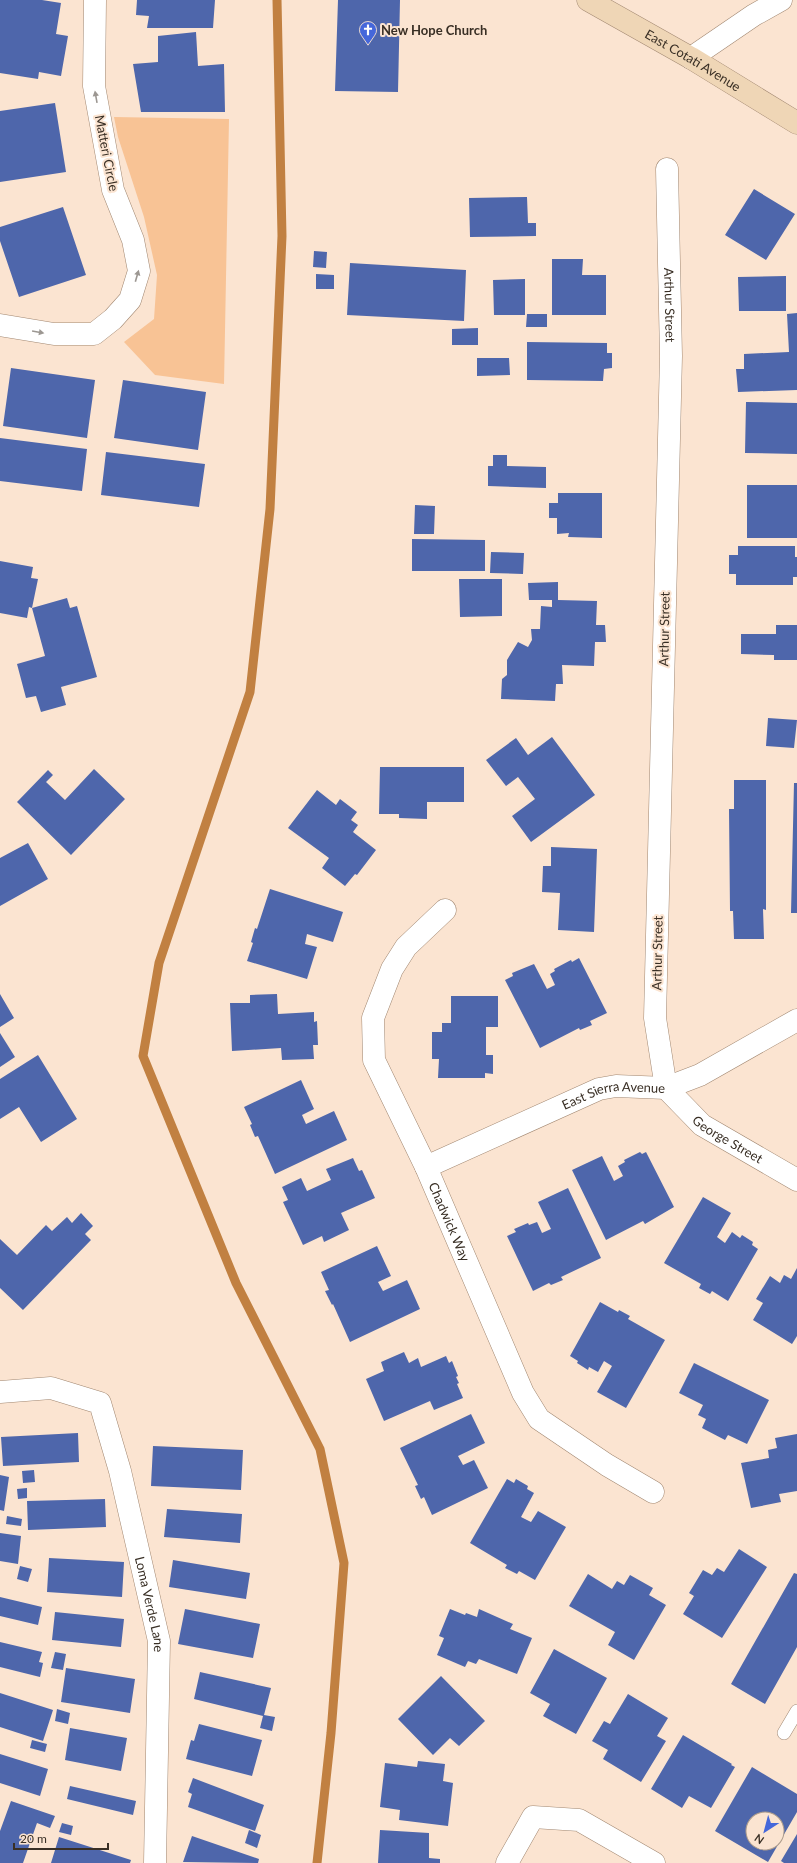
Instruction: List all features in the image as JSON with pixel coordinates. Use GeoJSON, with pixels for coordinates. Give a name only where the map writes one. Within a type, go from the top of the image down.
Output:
{"type":"FeatureCollection","features":[{"type":"Feature","properties":{"kind":"main road","name":"East Cotati Avenue"},"geometry":{"type":"LineString","coordinates":[[588,0],[692,58],[797,123]]}},
{"type":"Feature","properties":{"kind":"street","name":"Matteri Circle"},"geometry":{"type":"LineString","coordinates":[[0,325],[54,334],[94,334],[113,319],[130,300],[139,271],[133,240],[112,190],[94,86],[95,0]]}},
{"type":"Feature","properties":{"kind":"street"},"geometry":{"type":"LineString","coordinates":[[692,58],[754,15],[781,0]]}},
{"type":"Feature","properties":{"kind":"street","name":"Arthur Street"},"geometry":{"type":"LineString","coordinates":[[666,1088],[655,1018],[671,356],[667,168]]}},
{"type":"Feature","properties":{"kind":"street","name":"Chadwick Way"},"geometry":{"type":"LineString","coordinates":[[445,910],[406,947],[392,969],[373,1018],[374,1060],[426,1167],[523,1393],[540,1418],[607,1465],[653,1492]]}},
{"type":"Feature","properties":{"kind":"street","name":"East Sierra Avenue"},"geometry":{"type":"LineString","coordinates":[[426,1167],[599,1089],[616,1086],[666,1088],[700,1075],[797,1020]]}},
{"type":"Feature","properties":{"kind":"street","name":"George Street"},"geometry":{"type":"LineString","coordinates":[[666,1088],[702,1125],[797,1180]]}},
{"type":"Feature","properties":{"kind":"street","name":"Loma Verde Lane"},"geometry":{"type":"LineString","coordinates":[[0,1392],[51,1388],[100,1404],[120,1471],[159,1642],[155,1863]]}},
{"type":"Feature","properties":{"kind":"street"},"geometry":{"type":"LineString","coordinates":[[507,1863],[533,1817],[579,1820],[654,1863]]}},
{"type":"Feature","properties":{"kind":"lane"},"geometry":{"type":"LineString","coordinates":[[784,1733],[797,1711]]}},
{"type":"Feature","properties":{"kind":"shaded area"},"geometry":{"type":"Polygon","coordinates":[[[114,117],[229,119],[224,384],[155,375],[124,342],[154,319],[157,275],[144,217],[118,137],[114,117]]]}},
{"type":"Feature","properties":{"kind":"building"},"geometry":{"type":"Polygon","coordinates":[[[0,0],[42,0],[61,3],[56,34],[68,36],[61,76],[39,72],[38,79],[0,73],[0,0]]]}},
{"type":"Feature","properties":{"kind":"building"},"geometry":{"type":"Polygon","coordinates":[[[137,0],[215,0],[213,28],[147,28],[149,16],[136,15],[137,0]]]}},
{"type":"Feature","properties":{"kind":"building","name":"New Hope Church"},"geometry":{"type":"Polygon","coordinates":[[[338,0],[400,0],[398,92],[335,91],[338,0]]]}},
{"type":"Feature","properties":{"kind":"building"},"geometry":{"type":"Polygon","coordinates":[[[196,32],[198,66],[224,64],[225,112],[141,112],[133,64],[158,62],[158,36],[196,32]]]}},
{"type":"Feature","properties":{"kind":"building"},"geometry":{"type":"Polygon","coordinates":[[[55,103],[66,172],[0,182],[0,111],[55,103]]]}},
{"type":"Feature","properties":{"kind":"building"},"geometry":{"type":"Polygon","coordinates":[[[754,189],[795,214],[766,260],[725,235],[754,189]]]}},
{"type":"Feature","properties":{"kind":"building"},"geometry":{"type":"Polygon","coordinates":[[[527,197],[528,223],[536,223],[536,236],[470,237],[469,198],[527,197]]]}},
{"type":"Feature","properties":{"kind":"building"},"geometry":{"type":"Polygon","coordinates":[[[63,207],[86,275],[19,297],[0,241],[0,227],[63,207]]]}},
{"type":"Feature","properties":{"kind":"building"},"geometry":{"type":"Polygon","coordinates":[[[314,251],[327,252],[326,268],[313,267],[314,251]]]}},
{"type":"Feature","properties":{"kind":"building"},"geometry":{"type":"Polygon","coordinates":[[[552,259],[583,259],[582,275],[606,275],[606,315],[552,315],[552,259]]]}},
{"type":"Feature","properties":{"kind":"building"},"geometry":{"type":"Polygon","coordinates":[[[350,263],[466,270],[464,321],[347,315],[350,263]]]}},
{"type":"Feature","properties":{"kind":"building"},"geometry":{"type":"Polygon","coordinates":[[[316,274],[334,275],[334,289],[316,289],[316,274]]]}},
{"type":"Feature","properties":{"kind":"building"},"geometry":{"type":"Polygon","coordinates":[[[786,276],[786,311],[739,311],[738,277],[786,276]]]}},
{"type":"Feature","properties":{"kind":"building"},"geometry":{"type":"Polygon","coordinates":[[[525,279],[525,315],[494,315],[493,280],[525,279]]]}},
{"type":"Feature","properties":{"kind":"building"},"geometry":{"type":"Polygon","coordinates":[[[797,313],[797,390],[738,392],[736,369],[744,369],[744,354],[789,352],[787,314],[797,313]]]}},
{"type":"Feature","properties":{"kind":"building"},"geometry":{"type":"Polygon","coordinates":[[[527,314],[547,314],[547,327],[526,327],[527,314]]]}},
{"type":"Feature","properties":{"kind":"building"},"geometry":{"type":"Polygon","coordinates":[[[478,328],[478,345],[452,345],[452,329],[478,328]]]}},
{"type":"Feature","properties":{"kind":"building"},"geometry":{"type":"Polygon","coordinates":[[[527,342],[607,343],[607,353],[612,353],[612,368],[604,369],[603,381],[527,380],[527,342]]]}},
{"type":"Feature","properties":{"kind":"building"},"geometry":{"type":"Polygon","coordinates":[[[477,358],[509,358],[510,375],[477,376],[477,358]]]}},
{"type":"Feature","properties":{"kind":"building"},"geometry":{"type":"Polygon","coordinates":[[[11,368],[95,380],[87,438],[3,426],[11,368]]]}},
{"type":"Feature","properties":{"kind":"building"},"geometry":{"type":"Polygon","coordinates":[[[123,380],[206,392],[198,450],[114,438],[123,380]]]}},
{"type":"Feature","properties":{"kind":"building"},"geometry":{"type":"Polygon","coordinates":[[[746,402],[797,403],[797,454],[745,453],[746,402]]]}},
{"type":"Feature","properties":{"kind":"building"},"geometry":{"type":"Polygon","coordinates":[[[0,438],[87,449],[82,491],[0,481],[0,438]]]}},
{"type":"Feature","properties":{"kind":"building"},"geometry":{"type":"Polygon","coordinates":[[[106,452],[205,464],[199,507],[101,495],[106,452]]]}},
{"type":"Feature","properties":{"kind":"building"},"geometry":{"type":"Polygon","coordinates":[[[493,455],[507,455],[507,466],[546,467],[546,488],[488,486],[488,466],[493,466],[493,455]]]}},
{"type":"Feature","properties":{"kind":"building"},"geometry":{"type":"Polygon","coordinates":[[[747,485],[797,485],[797,538],[747,538],[747,485]]]}},
{"type":"Feature","properties":{"kind":"building"},"geometry":{"type":"Polygon","coordinates":[[[558,493],[602,493],[602,538],[568,537],[569,533],[557,534],[557,518],[549,518],[549,503],[558,503],[558,493]]]}},
{"type":"Feature","properties":{"kind":"building"},"geometry":{"type":"Polygon","coordinates":[[[415,505],[435,506],[434,534],[414,534],[415,505]]]}},
{"type":"Feature","properties":{"kind":"building"},"geometry":{"type":"Polygon","coordinates":[[[412,539],[485,540],[485,571],[412,571],[412,539]]]}},
{"type":"Feature","properties":{"kind":"building"},"geometry":{"type":"Polygon","coordinates":[[[738,546],[795,546],[795,557],[797,557],[797,577],[793,577],[793,585],[736,585],[736,574],[729,574],[729,555],[738,555],[738,546]]]}},
{"type":"Feature","properties":{"kind":"building"},"geometry":{"type":"Polygon","coordinates":[[[491,552],[524,553],[523,574],[490,573],[491,552]]]}},
{"type":"Feature","properties":{"kind":"building"},"geometry":{"type":"Polygon","coordinates":[[[0,561],[33,567],[31,578],[38,579],[32,608],[29,607],[27,618],[0,613],[0,561]]]}},
{"type":"Feature","properties":{"kind":"building"},"geometry":{"type":"Polygon","coordinates":[[[459,579],[502,579],[502,616],[460,617],[459,579]]]}},
{"type":"Feature","properties":{"kind":"building"},"geometry":{"type":"Polygon","coordinates":[[[558,582],[558,600],[597,601],[596,625],[605,625],[606,642],[595,642],[594,666],[562,665],[563,684],[556,684],[555,701],[501,699],[502,679],[507,675],[507,660],[518,642],[528,647],[532,640],[531,629],[540,629],[541,606],[552,607],[552,600],[529,600],[528,583],[558,582]]]}},
{"type":"Feature","properties":{"kind":"building"},"geometry":{"type":"Polygon","coordinates":[[[67,598],[70,608],[77,606],[97,677],[61,687],[66,705],[41,712],[36,696],[26,698],[17,664],[45,656],[32,608],[67,598]]]}},
{"type":"Feature","properties":{"kind":"building"},"geometry":{"type":"Polygon","coordinates":[[[776,625],[797,625],[797,660],[774,660],[774,655],[741,654],[741,634],[776,634],[776,625]]]}},
{"type":"Feature","properties":{"kind":"building"},"geometry":{"type":"Polygon","coordinates":[[[768,718],[797,720],[794,748],[766,746],[768,718]]]}},
{"type":"Feature","properties":{"kind":"building"},"geometry":{"type":"Polygon","coordinates":[[[552,737],[595,795],[531,842],[512,816],[535,799],[518,777],[506,786],[486,760],[516,738],[528,755],[552,737]]]}},
{"type":"Feature","properties":{"kind":"building"},"geometry":{"type":"Polygon","coordinates":[[[380,767],[464,767],[464,802],[427,802],[427,819],[399,818],[399,814],[379,814],[380,767]]]}},
{"type":"Feature","properties":{"kind":"building"},"geometry":{"type":"Polygon","coordinates":[[[94,769],[125,799],[71,855],[17,802],[48,770],[53,775],[46,782],[65,800],[94,769]]]}},
{"type":"Feature","properties":{"kind":"building"},"geometry":{"type":"Polygon","coordinates":[[[734,780],[766,780],[766,910],[763,909],[764,939],[734,939],[733,911],[730,911],[729,809],[734,809],[734,780]]]}},
{"type":"Feature","properties":{"kind":"building"},"geometry":{"type":"Polygon","coordinates":[[[794,783],[797,783],[797,913],[791,913],[794,783]]]}},
{"type":"Feature","properties":{"kind":"building"},"geometry":{"type":"Polygon","coordinates":[[[317,790],[336,805],[340,799],[357,812],[351,820],[358,825],[353,832],[376,850],[357,875],[355,874],[345,886],[322,868],[329,858],[288,828],[317,790]]]}},
{"type":"Feature","properties":{"kind":"building"},"geometry":{"type":"Polygon","coordinates":[[[28,843],[48,879],[0,906],[0,858],[28,843]]]}},
{"type":"Feature","properties":{"kind":"building"},"geometry":{"type":"Polygon","coordinates":[[[551,847],[597,849],[594,932],[558,930],[560,893],[542,892],[543,866],[551,866],[551,847]]]}},
{"type":"Feature","properties":{"kind":"building"},"geometry":{"type":"Polygon","coordinates":[[[270,889],[343,912],[333,942],[307,934],[305,944],[317,947],[307,979],[247,961],[253,943],[251,942],[255,928],[257,929],[270,889]]]}},
{"type":"Feature","properties":{"kind":"building"},"geometry":{"type":"Polygon","coordinates":[[[579,958],[607,1013],[590,1021],[592,1025],[580,1030],[579,1028],[540,1048],[505,980],[513,976],[512,973],[534,964],[547,989],[555,985],[550,974],[555,971],[554,969],[571,960],[572,962],[579,958]]]}},
{"type":"Feature","properties":{"kind":"building"},"geometry":{"type":"Polygon","coordinates":[[[0,994],[14,1018],[0,1027],[0,994]]]}},
{"type":"Feature","properties":{"kind":"building"},"geometry":{"type":"Polygon","coordinates":[[[277,994],[278,1014],[314,1012],[314,1022],[317,1021],[318,1045],[313,1045],[314,1059],[282,1060],[281,1048],[232,1051],[230,1003],[250,1003],[250,995],[277,994]]]}},
{"type":"Feature","properties":{"kind":"building"},"geometry":{"type":"Polygon","coordinates":[[[451,996],[498,996],[498,1027],[486,1027],[486,1055],[493,1055],[493,1074],[485,1073],[485,1078],[438,1078],[439,1059],[432,1059],[432,1032],[442,1032],[442,1023],[451,1023],[451,996]]]}},
{"type":"Feature","properties":{"kind":"building"},"geometry":{"type":"Polygon","coordinates":[[[0,1033],[15,1057],[0,1067],[0,1033]]]}},
{"type":"Feature","properties":{"kind":"building"},"geometry":{"type":"Polygon","coordinates":[[[38,1055],[77,1119],[41,1142],[19,1107],[0,1119],[0,1079],[38,1055]]]}},
{"type":"Feature","properties":{"kind":"building"},"geometry":{"type":"Polygon","coordinates":[[[301,1080],[314,1109],[302,1115],[306,1124],[334,1111],[347,1140],[275,1174],[258,1136],[255,1137],[250,1125],[252,1124],[244,1107],[301,1080]]]}},
{"type":"Feature","properties":{"kind":"building"},"geometry":{"type":"Polygon","coordinates":[[[640,1152],[642,1154],[646,1152],[674,1207],[645,1224],[643,1221],[606,1240],[572,1170],[602,1156],[614,1181],[623,1176],[618,1166],[625,1162],[624,1160],[640,1152]]]}},
{"type":"Feature","properties":{"kind":"building"},"geometry":{"type":"Polygon","coordinates":[[[353,1158],[359,1171],[362,1170],[375,1198],[341,1213],[349,1230],[324,1242],[322,1236],[303,1245],[283,1202],[288,1200],[282,1187],[301,1178],[307,1191],[331,1180],[326,1169],[353,1158]]]}},
{"type":"Feature","properties":{"kind":"building"},"geometry":{"type":"Polygon","coordinates":[[[568,1188],[601,1258],[561,1277],[563,1280],[551,1285],[549,1283],[533,1291],[507,1236],[516,1232],[514,1229],[528,1223],[529,1225],[537,1222],[542,1233],[551,1229],[538,1202],[568,1188]]]}},
{"type":"Feature","properties":{"kind":"building"},"geometry":{"type":"Polygon","coordinates":[[[703,1197],[731,1213],[717,1237],[725,1243],[732,1232],[740,1238],[742,1235],[753,1242],[752,1245],[758,1249],[728,1301],[712,1291],[710,1294],[699,1288],[701,1284],[664,1263],[703,1197]]]}},
{"type":"Feature","properties":{"kind":"building"},"geometry":{"type":"Polygon","coordinates":[[[81,1213],[93,1226],[85,1234],[91,1240],[23,1310],[0,1288],[0,1239],[17,1255],[46,1225],[52,1231],[67,1217],[72,1223],[81,1213]]]}},
{"type":"Feature","properties":{"kind":"building"},"geometry":{"type":"Polygon","coordinates":[[[377,1246],[391,1276],[378,1282],[383,1291],[407,1280],[420,1309],[350,1342],[333,1304],[332,1305],[325,1291],[329,1290],[321,1272],[377,1246]]]}},
{"type":"Feature","properties":{"kind":"building"},"geometry":{"type":"Polygon","coordinates":[[[797,1268],[797,1336],[792,1344],[753,1320],[763,1303],[756,1299],[770,1276],[780,1283],[784,1275],[791,1279],[797,1268]]]}},
{"type":"Feature","properties":{"kind":"building"},"geometry":{"type":"Polygon","coordinates":[[[600,1302],[618,1312],[619,1310],[630,1316],[628,1319],[665,1340],[626,1408],[597,1392],[612,1366],[604,1361],[598,1372],[589,1367],[588,1370],[577,1363],[578,1361],[570,1356],[600,1302]]]}},
{"type":"Feature","properties":{"kind":"building"},"geometry":{"type":"Polygon","coordinates":[[[404,1352],[409,1363],[418,1358],[421,1367],[446,1356],[449,1363],[452,1361],[458,1376],[456,1377],[459,1383],[457,1384],[463,1398],[434,1410],[430,1401],[384,1421],[366,1379],[384,1371],[381,1362],[404,1352]]]}},
{"type":"Feature","properties":{"kind":"building"},"geometry":{"type":"Polygon","coordinates":[[[694,1363],[769,1400],[747,1444],[728,1435],[725,1440],[702,1428],[706,1419],[698,1415],[703,1405],[679,1393],[694,1363]]]}},
{"type":"Feature","properties":{"kind":"building"},"geometry":{"type":"Polygon","coordinates":[[[471,1414],[485,1443],[458,1456],[463,1465],[474,1460],[488,1488],[432,1515],[424,1497],[421,1499],[415,1486],[418,1485],[400,1448],[471,1414]]]}},
{"type":"Feature","properties":{"kind":"building"},"geometry":{"type":"Polygon","coordinates":[[[78,1433],[79,1462],[3,1466],[1,1437],[78,1433]]]}},
{"type":"Feature","properties":{"kind":"building"},"geometry":{"type":"Polygon","coordinates":[[[797,1434],[797,1491],[779,1494],[781,1502],[751,1508],[741,1463],[769,1458],[768,1450],[777,1448],[775,1438],[797,1434]]]}},
{"type":"Feature","properties":{"kind":"building"},"geometry":{"type":"Polygon","coordinates":[[[153,1446],[243,1450],[241,1490],[151,1486],[153,1446]]]}},
{"type":"Feature","properties":{"kind":"building"},"geometry":{"type":"Polygon","coordinates":[[[34,1470],[35,1482],[23,1483],[22,1471],[34,1470]]]}},
{"type":"Feature","properties":{"kind":"building"},"geometry":{"type":"Polygon","coordinates":[[[0,1475],[9,1477],[4,1511],[0,1510],[0,1475]]]}},
{"type":"Feature","properties":{"kind":"building"},"geometry":{"type":"Polygon","coordinates":[[[507,1479],[514,1483],[516,1479],[528,1486],[527,1489],[534,1493],[521,1517],[531,1522],[538,1511],[566,1527],[535,1580],[519,1571],[517,1574],[505,1568],[507,1565],[470,1543],[507,1479]]]}},
{"type":"Feature","properties":{"kind":"building"},"geometry":{"type":"Polygon","coordinates":[[[27,1488],[27,1498],[18,1499],[17,1489],[27,1488]]]}},
{"type":"Feature","properties":{"kind":"building"},"geometry":{"type":"Polygon","coordinates":[[[105,1499],[106,1527],[28,1530],[27,1501],[105,1499]]]}},
{"type":"Feature","properties":{"kind":"building"},"geometry":{"type":"Polygon","coordinates":[[[167,1509],[242,1514],[240,1543],[164,1537],[167,1509]]]}},
{"type":"Feature","properties":{"kind":"building"},"geometry":{"type":"Polygon","coordinates":[[[7,1516],[22,1519],[21,1526],[6,1524],[7,1516]]]}},
{"type":"Feature","properties":{"kind":"building"},"geometry":{"type":"Polygon","coordinates":[[[0,1533],[21,1536],[18,1564],[0,1561],[0,1533]]]}},
{"type":"Feature","properties":{"kind":"building"},"geometry":{"type":"Polygon","coordinates":[[[739,1549],[767,1567],[722,1638],[683,1614],[694,1596],[689,1593],[703,1570],[712,1575],[717,1568],[724,1572],[739,1549]]]}},
{"type":"Feature","properties":{"kind":"building"},"geometry":{"type":"Polygon","coordinates":[[[49,1558],[124,1562],[122,1597],[47,1592],[49,1558]]]}},
{"type":"Feature","properties":{"kind":"building"},"geometry":{"type":"Polygon","coordinates":[[[173,1560],[250,1573],[246,1599],[169,1587],[173,1560]]]}},
{"type":"Feature","properties":{"kind":"building"},"geometry":{"type":"Polygon","coordinates":[[[20,1566],[32,1569],[28,1582],[17,1579],[20,1566]]]}},
{"type":"Feature","properties":{"kind":"building"},"geometry":{"type":"Polygon","coordinates":[[[794,1573],[797,1574],[797,1647],[765,1704],[731,1684],[794,1573]]]}},
{"type":"Feature","properties":{"kind":"building"},"geometry":{"type":"Polygon","coordinates":[[[588,1574],[612,1589],[617,1581],[624,1585],[630,1575],[653,1588],[649,1595],[666,1605],[634,1660],[608,1645],[615,1632],[569,1606],[588,1574]]]}},
{"type":"Feature","properties":{"kind":"building"},"geometry":{"type":"Polygon","coordinates":[[[0,1597],[42,1607],[38,1625],[0,1616],[0,1597]]]}},
{"type":"Feature","properties":{"kind":"building"},"geometry":{"type":"Polygon","coordinates":[[[185,1609],[260,1624],[253,1658],[178,1644],[185,1609]]]}},
{"type":"Feature","properties":{"kind":"building"},"geometry":{"type":"Polygon","coordinates":[[[450,1609],[465,1615],[466,1613],[477,1617],[479,1609],[513,1624],[510,1629],[532,1638],[517,1674],[479,1659],[476,1664],[468,1661],[465,1667],[437,1655],[444,1638],[439,1636],[450,1609]]]}},
{"type":"Feature","properties":{"kind":"building"},"geometry":{"type":"Polygon","coordinates":[[[55,1612],[124,1619],[121,1647],[52,1640],[55,1612]]]}},
{"type":"Feature","properties":{"kind":"building"},"geometry":{"type":"Polygon","coordinates":[[[0,1642],[42,1652],[39,1662],[43,1663],[40,1677],[0,1667],[0,1642]]]}},
{"type":"Feature","properties":{"kind":"building"},"geometry":{"type":"Polygon","coordinates":[[[554,1649],[607,1678],[576,1734],[543,1716],[550,1704],[530,1693],[554,1649]]]}},
{"type":"Feature","properties":{"kind":"building"},"geometry":{"type":"Polygon","coordinates":[[[55,1652],[66,1654],[63,1670],[51,1668],[55,1652]]]}},
{"type":"Feature","properties":{"kind":"building"},"geometry":{"type":"Polygon","coordinates":[[[66,1668],[135,1679],[130,1713],[61,1702],[66,1668]]]}},
{"type":"Feature","properties":{"kind":"building"},"geometry":{"type":"Polygon","coordinates":[[[200,1672],[271,1688],[264,1715],[275,1717],[272,1731],[260,1728],[263,1716],[194,1699],[200,1672]]]}},
{"type":"Feature","properties":{"kind":"building"},"geometry":{"type":"Polygon","coordinates":[[[441,1676],[485,1721],[459,1746],[450,1738],[433,1755],[398,1719],[441,1676]]]}},
{"type":"Feature","properties":{"kind":"building"},"geometry":{"type":"Polygon","coordinates":[[[0,1693],[53,1710],[43,1741],[0,1727],[0,1693]]]}},
{"type":"Feature","properties":{"kind":"building"},"geometry":{"type":"Polygon","coordinates":[[[628,1694],[668,1718],[657,1736],[666,1741],[641,1782],[603,1759],[608,1750],[592,1741],[604,1721],[610,1724],[628,1694]]]}},
{"type":"Feature","properties":{"kind":"building"},"geometry":{"type":"Polygon","coordinates":[[[57,1709],[70,1713],[68,1724],[55,1721],[57,1709]]]}},
{"type":"Feature","properties":{"kind":"building"},"geometry":{"type":"Polygon","coordinates":[[[199,1724],[262,1740],[252,1776],[186,1759],[191,1740],[194,1741],[199,1724]]]}},
{"type":"Feature","properties":{"kind":"building"},"geometry":{"type":"Polygon","coordinates":[[[70,1728],[127,1738],[121,1771],[65,1760],[70,1728]]]}},
{"type":"Feature","properties":{"kind":"building"},"geometry":{"type":"Polygon","coordinates":[[[683,1735],[735,1767],[711,1808],[689,1796],[682,1808],[651,1789],[683,1735]]]}},
{"type":"Feature","properties":{"kind":"building"},"geometry":{"type":"Polygon","coordinates":[[[32,1740],[47,1744],[45,1752],[30,1748],[32,1740]]]}},
{"type":"Feature","properties":{"kind":"building"},"geometry":{"type":"Polygon","coordinates":[[[0,1754],[48,1769],[40,1796],[0,1783],[0,1754]]]}},
{"type":"Feature","properties":{"kind":"building"},"geometry":{"type":"Polygon","coordinates":[[[418,1761],[445,1764],[443,1781],[453,1783],[448,1826],[399,1820],[400,1810],[380,1807],[385,1763],[417,1767],[418,1761]]]}},
{"type":"Feature","properties":{"kind":"building"},"geometry":{"type":"Polygon","coordinates":[[[752,1767],[797,1794],[797,1812],[785,1833],[785,1811],[745,1811],[745,1849],[715,1831],[752,1767]]]}},
{"type":"Feature","properties":{"kind":"building"},"geometry":{"type":"Polygon","coordinates":[[[193,1778],[264,1805],[255,1831],[188,1807],[192,1794],[188,1792],[193,1778]]]}},
{"type":"Feature","properties":{"kind":"building"},"geometry":{"type":"Polygon","coordinates":[[[70,1786],[136,1801],[133,1815],[67,1799],[70,1786]]]}},
{"type":"Feature","properties":{"kind":"building"},"geometry":{"type":"Polygon","coordinates":[[[11,1801],[55,1816],[50,1828],[37,1823],[23,1863],[0,1863],[0,1831],[11,1801]]]}},
{"type":"Feature","properties":{"kind":"building"},"geometry":{"type":"Polygon","coordinates":[[[62,1823],[73,1826],[71,1835],[59,1832],[62,1823]]]}},
{"type":"Feature","properties":{"kind":"building"},"geometry":{"type":"Polygon","coordinates":[[[249,1830],[261,1835],[257,1848],[245,1843],[249,1830]]]}},
{"type":"Feature","properties":{"kind":"building"},"geometry":{"type":"Polygon","coordinates":[[[380,1830],[429,1833],[429,1858],[440,1859],[440,1863],[378,1863],[380,1830]]]}},
{"type":"Feature","properties":{"kind":"building"},"geometry":{"type":"Polygon","coordinates":[[[797,1834],[797,1863],[784,1863],[781,1861],[797,1834]]]}},
{"type":"Feature","properties":{"kind":"building"},"geometry":{"type":"Polygon","coordinates":[[[192,1836],[259,1859],[258,1863],[183,1862],[192,1836]]]}},
{"type":"Feature","properties":{"kind":"building"},"geometry":{"type":"Polygon","coordinates":[[[59,1837],[131,1860],[130,1863],[51,1863],[59,1837]]]}},
{"type":"Feature","properties":{"kind":"building"},"geometry":{"type":"Polygon","coordinates":[[[749,1851],[774,1851],[768,1862],[749,1851]]]}},
{"type":"Feature","properties":{"kind":"waterway"},"geometry":{"type":"LineString","coordinates":[[277,0],[282,236],[270,509],[250,692],[159,963],[143,1056],[236,1283],[320,1449],[344,1563],[331,1733],[317,1863]]}},
{"type":"Feature","properties":{"kind":"place","name":"New Hope Church"},"geometry":{"type":"Point","coordinates":[368,45]}}]}
